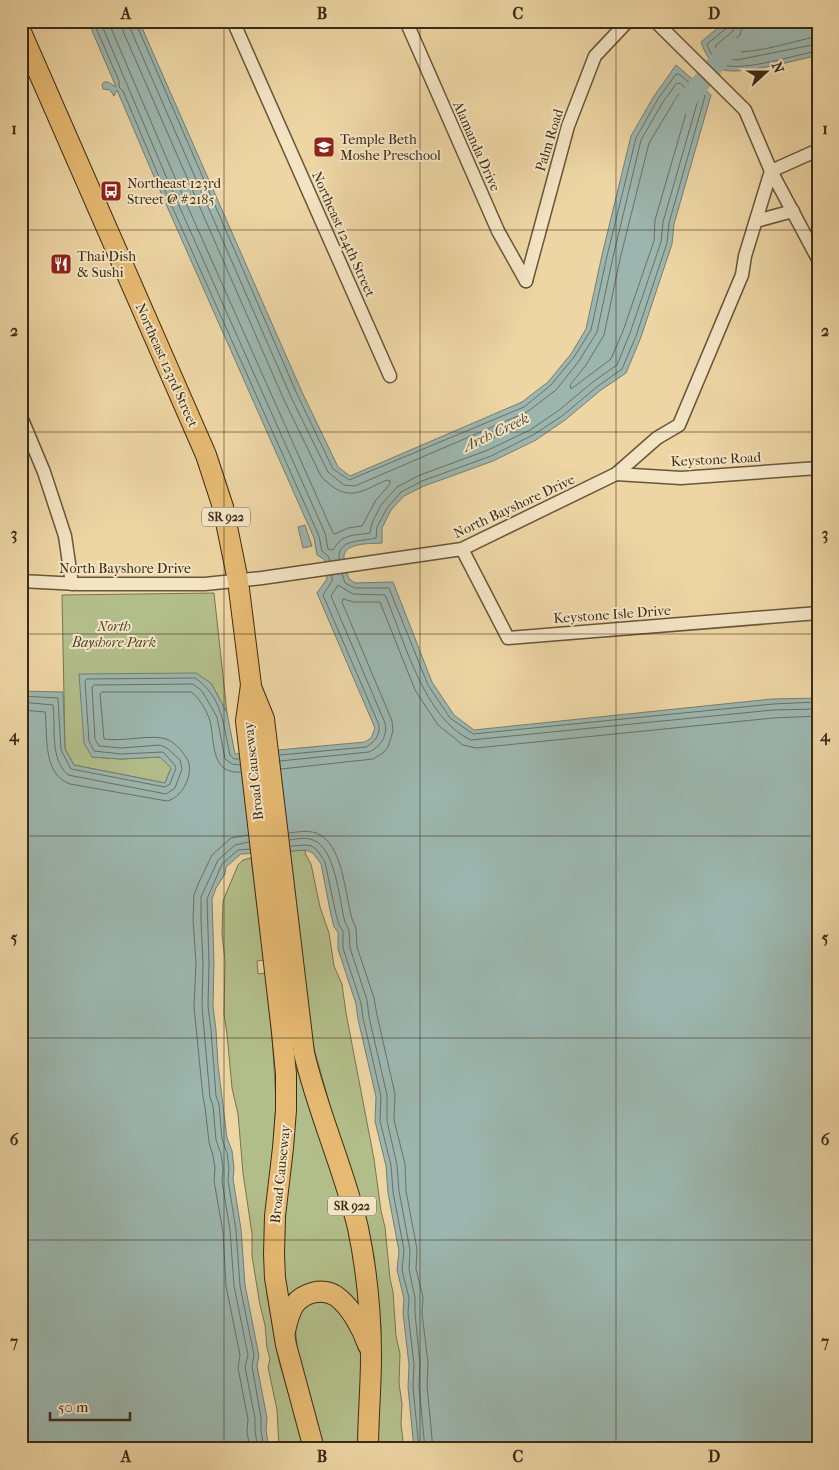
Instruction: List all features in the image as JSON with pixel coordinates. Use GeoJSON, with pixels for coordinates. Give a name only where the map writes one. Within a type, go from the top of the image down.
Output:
{"type":"FeatureCollection","features":[{"type":"Feature","properties":{"kind":"main road","name":"Northeast 123rd Street"},"geometry":{"type":"LineString","coordinates":[[21,32],[211,468],[229,532],[238,581],[251,685]]}},
{"type":"Feature","properties":{"kind":"main road","name":"Broad Causeway"},"geometry":{"type":"LineString","coordinates":[[251,685],[246,721],[257,742],[272,868],[286,1074],[285,1127],[275,1216],[274,1254],[277,1299],[284,1334],[314,1449]]}},
{"type":"Feature","properties":{"kind":"main road","name":"Broad Causeway"},"geometry":{"type":"LineString","coordinates":[[272,868],[304,1053],[318,1104],[358,1229],[368,1293],[371,1351],[368,1449]]}},
{"type":"Feature","properties":{"kind":"main road"},"geometry":{"type":"LineString","coordinates":[[284,1334],[291,1311],[298,1301],[310,1294],[325,1292],[337,1297],[344,1303],[358,1323],[371,1351]]}},
{"type":"Feature","properties":{"kind":"street","name":"Northeast 124th Street"},"geometry":{"type":"LineString","coordinates":[[233,21],[390,376]]}},
{"type":"Feature","properties":{"kind":"street","name":"Alamanda Drive"},"geometry":{"type":"LineString","coordinates":[[406,21],[498,231],[526,281]]}},
{"type":"Feature","properties":{"kind":"street","name":"Palm Road"},"geometry":{"type":"LineString","coordinates":[[526,281],[568,126],[596,56],[628,21]]}},
{"type":"Feature","properties":{"kind":"street"},"geometry":{"type":"LineString","coordinates":[[655,21],[745,110],[771,171],[818,259]]}},
{"type":"Feature","properties":{"kind":"street"},"geometry":{"type":"LineString","coordinates":[[771,171],[818,150]]}},
{"type":"Feature","properties":{"kind":"street","name":"North Bayshore Drive"},"geometry":{"type":"LineString","coordinates":[[21,581],[72,584],[192,584],[238,581],[462,549],[616,474],[657,438],[679,425],[742,274],[771,171]]}},
{"type":"Feature","properties":{"kind":"street"},"geometry":{"type":"LineString","coordinates":[[756,221],[793,211]]}},
{"type":"Feature","properties":{"kind":"street"},"geometry":{"type":"LineString","coordinates":[[21,417],[44,472],[65,536],[72,584]]}},
{"type":"Feature","properties":{"kind":"street","name":"Keystone Road"},"geometry":{"type":"LineString","coordinates":[[616,474],[681,478],[818,468]]}},
{"type":"Feature","properties":{"kind":"street","name":"Keystone Isle Drive"},"geometry":{"type":"LineString","coordinates":[[462,549],[508,638],[818,613]]}},
{"type":"Feature","properties":{"kind":"green space","name":"North Bayshore Park"},"geometry":{"type":"Polygon","coordinates":[[[214,593],[227,713],[211,683],[92,757],[121,759],[160,757],[171,768],[165,783],[74,765],[65,749],[62,595],[214,593]]]}},
{"type":"Feature","properties":{"kind":"green space"},"geometry":{"type":"Polygon","coordinates":[[[306,850],[305,853],[311,864],[320,907],[329,933],[334,966],[342,984],[374,1159],[385,1227],[396,1336],[400,1354],[399,1383],[404,1449],[378,1449],[381,1327],[374,1257],[357,1188],[336,1127],[311,1036],[290,851],[306,850]]]}},
{"type":"Feature","properties":{"kind":"green space"},"geometry":{"type":"Polygon","coordinates":[[[251,858],[264,960],[257,961],[258,974],[266,973],[276,1102],[265,1218],[267,1295],[279,1361],[305,1449],[279,1449],[277,1410],[268,1367],[270,1359],[252,1256],[252,1234],[224,1014],[223,901],[238,865],[243,860],[251,858]]]}},
{"type":"Feature","properties":{"kind":"green space"},"geometry":{"type":"Polygon","coordinates":[[[274,868],[349,1222],[363,1318],[339,1293],[285,1308],[274,868]]]}},
{"type":"Feature","properties":{"kind":"green space"},"geometry":{"type":"Polygon","coordinates":[[[327,1297],[358,1333],[364,1385],[362,1449],[321,1449],[300,1375],[294,1315],[296,1310],[327,1297]]]}},
{"type":"Feature","properties":{"kind":"water"},"geometry":{"type":"Polygon","coordinates":[[[88,21],[139,21],[302,392],[338,467],[350,476],[522,402],[548,382],[571,354],[586,329],[631,136],[654,96],[676,65],[711,95],[674,224],[672,244],[641,337],[626,373],[536,440],[493,461],[424,486],[404,496],[391,510],[382,528],[382,543],[358,545],[347,549],[344,562],[349,579],[355,583],[393,582],[432,682],[454,715],[474,730],[772,699],[818,698],[818,1449],[414,1449],[408,1387],[409,1365],[403,1313],[404,1299],[397,1270],[399,1251],[388,1193],[386,1166],[375,1121],[376,1097],[356,1004],[338,949],[338,932],[334,927],[331,915],[321,864],[313,853],[306,850],[241,854],[226,867],[225,874],[216,888],[212,899],[213,1006],[218,1065],[227,1138],[232,1151],[233,1179],[241,1229],[245,1285],[259,1356],[257,1366],[267,1418],[266,1430],[269,1449],[21,1449],[21,691],[63,692],[65,749],[74,765],[165,783],[171,768],[160,757],[121,759],[92,757],[84,743],[79,674],[196,673],[211,683],[227,713],[235,754],[365,742],[371,738],[375,728],[317,593],[327,579],[325,560],[317,555],[314,538],[117,90],[114,96],[110,90],[103,89],[102,85],[104,82],[108,82],[116,87],[88,21]]]}},
{"type":"Feature","properties":{"kind":"water"},"geometry":{"type":"Polygon","coordinates":[[[726,21],[818,21],[818,63],[815,56],[751,70],[726,71],[719,68],[708,56],[701,42],[726,21]]]}},
{"type":"Feature","properties":{"kind":"water"},"geometry":{"type":"Polygon","coordinates":[[[305,525],[312,546],[303,548],[298,527],[305,525]]]}},
{"type":"Feature","properties":{"kind":"waterway","name":"Arch Creek"},"geometry":{"type":"LineString","coordinates":[[683,105],[728,49],[733,47]]}},
{"type":"Feature","properties":{"kind":"place","name":"Temple Beth Moshe Preschool"},"geometry":{"type":"Point","coordinates":[324,147]}},
{"type":"Feature","properties":{"kind":"place","name":"Northeast 123rd Street @ #2185"},"geometry":{"type":"Point","coordinates":[111,191]}},
{"type":"Feature","properties":{"kind":"place","name":"Thai Dish & Sushi"},"geometry":{"type":"Point","coordinates":[61,264]}}]}
